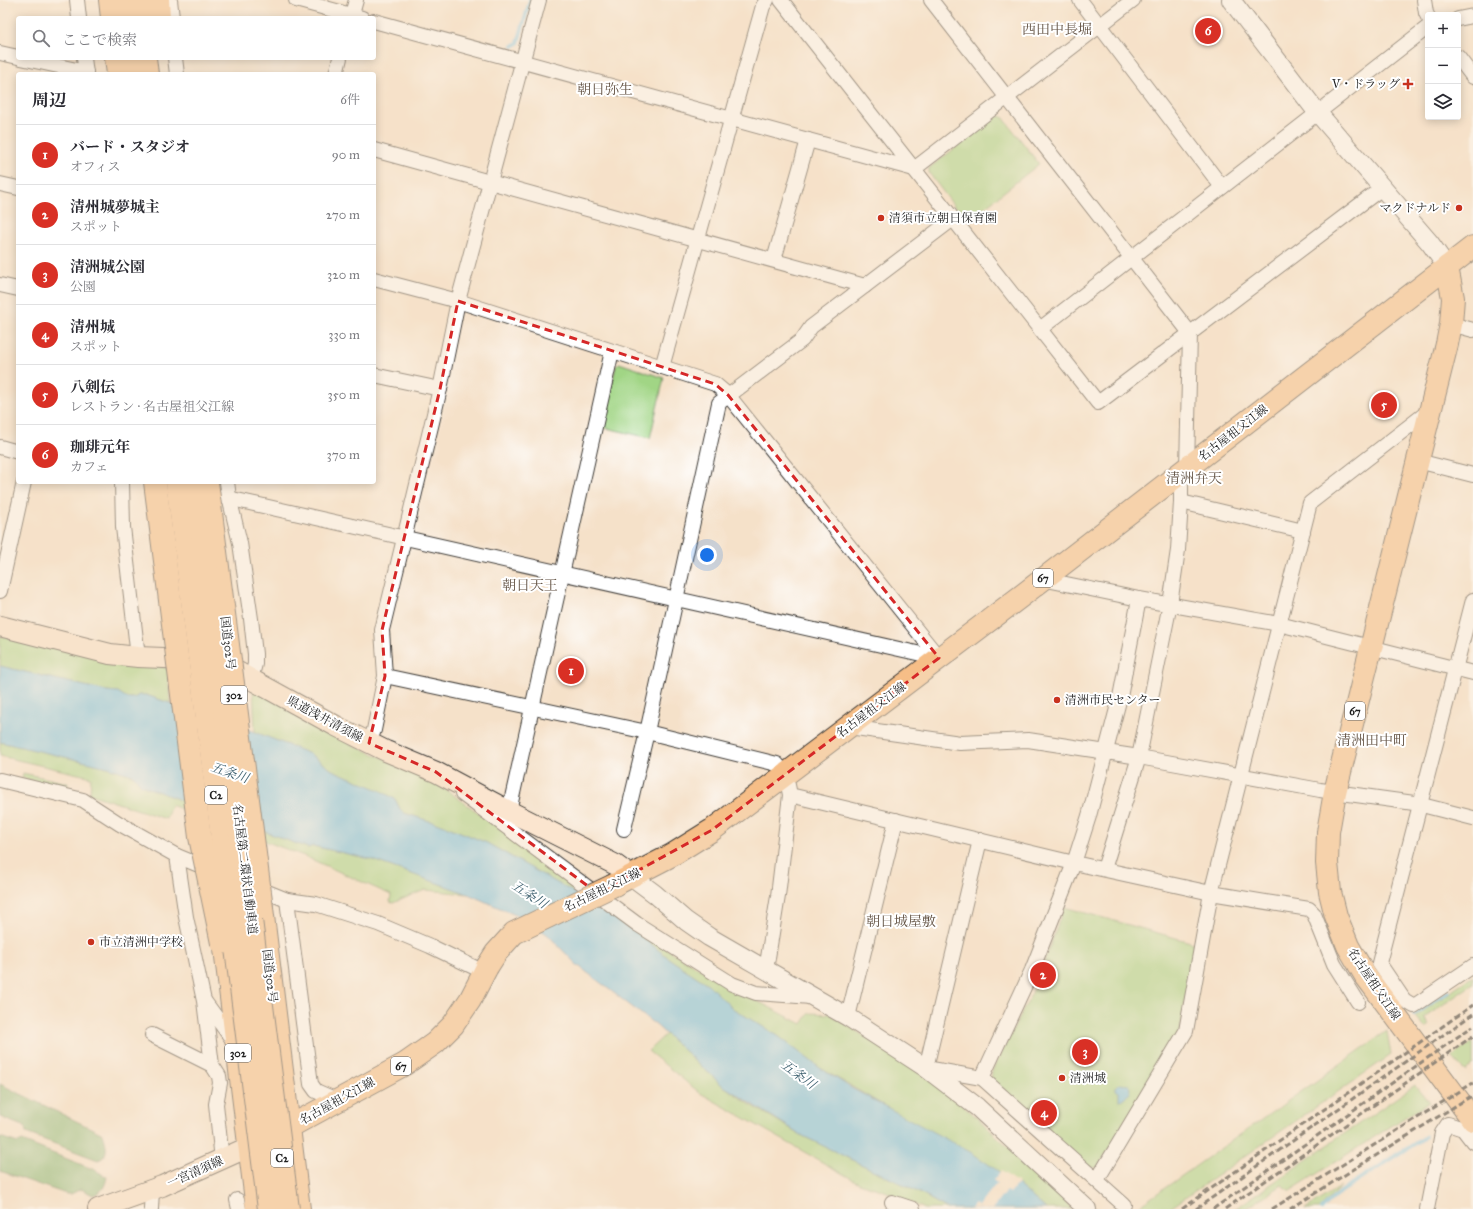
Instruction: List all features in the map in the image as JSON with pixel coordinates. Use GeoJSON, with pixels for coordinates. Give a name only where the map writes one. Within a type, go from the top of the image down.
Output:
{"type":"FeatureCollection","features":[{"type":"Feature","properties":{"kind":"main road"},"geometry":{"type":"LineString","coordinates":[[110,0],[112,16]]}},
{"type":"Feature","properties":{"kind":"main road"},"geometry":{"type":"LineString","coordinates":[[122,0],[123,16]]}},
{"type":"Feature","properties":{"kind":"main road"},"geometry":{"type":"LineString","coordinates":[[140,0],[142,16]]}},
{"type":"Feature","properties":{"kind":"main road"},"geometry":{"type":"LineString","coordinates":[[151,0],[152,16]]}},
{"type":"Feature","properties":{"kind":"main road"},"geometry":{"type":"LineString","coordinates":[[158,0],[159,16]]}},
{"type":"Feature","properties":{"kind":"main road"},"geometry":{"type":"LineString","coordinates":[[115,60],[116,72]]}},
{"type":"Feature","properties":{"kind":"main road"},"geometry":{"type":"LineString","coordinates":[[127,60],[129,72]]}},
{"type":"Feature","properties":{"kind":"main road"},"geometry":{"type":"LineString","coordinates":[[146,60],[147,72]]}},
{"type":"Feature","properties":{"kind":"main road"},"geometry":{"type":"LineString","coordinates":[[157,60],[158,72]]}},
{"type":"Feature","properties":{"kind":"main road","name":"名古屋祖父江線"},"geometry":{"type":"LineString","coordinates":[[289,1127],[339,1101],[409,1061],[435,1042],[453,1025],[470,1000],[485,970],[496,953],[514,933],[622,881],[672,854],[788,785],[849,727],[1184,471],[1473,247]]}},
{"type":"Feature","properties":{"kind":"main road","name":"名古屋祖父江線"},"geometry":{"type":"LineString","coordinates":[[1447,267],[1452,298],[1451,324],[1448,344],[1335,792],[1328,832],[1327,863],[1336,916],[1348,946],[1365,975],[1473,1120]]}},
{"type":"Feature","properties":{"kind":"main road"},"geometry":{"type":"LineString","coordinates":[[155,484],[200,837],[256,1109]]}},
{"type":"Feature","properties":{"kind":"main road","name":"302"},"geometry":{"type":"LineString","coordinates":[[165,484],[219,898],[257,1209]]}},
{"type":"Feature","properties":{"kind":"main road","name":"名古屋第二環状自動車道"},"geometry":{"type":"LineString","coordinates":[[177,484],[269,1209]]}},
{"type":"Feature","properties":{"kind":"main road","name":"名古屋第二環状自動車道"},"geometry":{"type":"LineString","coordinates":[[196,484],[288,1209]]}},
{"type":"Feature","properties":{"kind":"main road","name":"国道302号"},"geometry":{"type":"LineString","coordinates":[[207,484],[300,1209]]}},
{"type":"Feature","properties":{"kind":"main road","name":"県道浅井清須線"},"geometry":{"type":"LineString","coordinates":[[0,626],[110,654],[138,657],[216,660],[369,743],[436,772],[509,812],[616,865],[622,881]]}},
{"type":"Feature","properties":{"kind":"main road","name":"一宮清須線"},"geometry":{"type":"LineString","coordinates":[[98,1209],[152,1200],[222,1160],[289,1127]]}},
{"type":"Feature","properties":{"kind":"street"},"geometry":{"type":"LineString","coordinates":[[77,0],[79,16]]}},
{"type":"Feature","properties":{"kind":"street"},"geometry":{"type":"LineString","coordinates":[[170,0],[172,16]]}},
{"type":"Feature","properties":{"kind":"street"},"geometry":{"type":"LineString","coordinates":[[296,0],[352,16]]}},
{"type":"Feature","properties":{"kind":"street"},"geometry":{"type":"LineString","coordinates":[[355,16],[356,0]]}},
{"type":"Feature","properties":{"kind":"street"},"geometry":{"type":"LineString","coordinates":[[369,743],[374,730],[385,676],[382,630],[440,389],[458,301],[539,0]]}},
{"type":"Feature","properties":{"kind":"street"},"geometry":{"type":"LineString","coordinates":[[662,367],[763,6],[767,0]]}},
{"type":"Feature","properties":{"kind":"street"},"geometry":{"type":"LineString","coordinates":[[781,0],[1098,403],[1382,188]]}},
{"type":"Feature","properties":{"kind":"street"},"geometry":{"type":"LineString","coordinates":[[931,0],[1190,334],[1184,471],[1178,550],[1170,604],[1139,757],[1104,869]]}},
{"type":"Feature","properties":{"kind":"street"},"geometry":{"type":"LineString","coordinates":[[1080,0],[1222,187]]}},
{"type":"Feature","properties":{"kind":"street"},"geometry":{"type":"LineString","coordinates":[[914,169],[1133,0]]}},
{"type":"Feature","properties":{"kind":"street"},"geometry":{"type":"LineString","coordinates":[[1231,0],[1317,112],[1430,243],[1447,267]]}},
{"type":"Feature","properties":{"kind":"street"},"geometry":{"type":"LineString","coordinates":[[1424,0],[1426,12]]}},
{"type":"Feature","properties":{"kind":"street"},"geometry":{"type":"LineString","coordinates":[[1461,18],[1473,16]]}},
{"type":"Feature","properties":{"kind":"street"},"geometry":{"type":"LineString","coordinates":[[376,22],[914,169]]}},
{"type":"Feature","properties":{"kind":"street"},"geometry":{"type":"LineString","coordinates":[[1040,329],[1425,29]]}},
{"type":"Feature","properties":{"kind":"street"},"geometry":{"type":"LineString","coordinates":[[0,53],[16,57]]}},
{"type":"Feature","properties":{"kind":"street"},"geometry":{"type":"LineString","coordinates":[[30,60],[82,72]]}},
{"type":"Feature","properties":{"kind":"street"},"geometry":{"type":"LineString","coordinates":[[84,60],[86,72]]}},
{"type":"Feature","properties":{"kind":"street"},"geometry":{"type":"LineString","coordinates":[[175,60],[177,72]]}},
{"type":"Feature","properties":{"kind":"street"},"geometry":{"type":"LineString","coordinates":[[336,72],[340,60]]}},
{"type":"Feature","properties":{"kind":"street"},"geometry":{"type":"LineString","coordinates":[[1461,61],[1473,77]]}},
{"type":"Feature","properties":{"kind":"street"},"geometry":{"type":"LineString","coordinates":[[774,260],[808,140]]}},
{"type":"Feature","properties":{"kind":"street"},"geometry":{"type":"LineString","coordinates":[[376,151],[865,286]]}},
{"type":"Feature","properties":{"kind":"street"},"geometry":{"type":"LineString","coordinates":[[0,184],[16,188]]}},
{"type":"Feature","properties":{"kind":"street"},"geometry":{"type":"LineString","coordinates":[[624,829],[647,732],[719,403],[802,340],[811,327],[953,219]]}},
{"type":"Feature","properties":{"kind":"street"},"geometry":{"type":"LineString","coordinates":[[376,280],[458,301],[715,384],[728,395],[939,658]]}},
{"type":"Feature","properties":{"kind":"street"},"geometry":{"type":"LineString","coordinates":[[0,285],[16,289]]}},
{"type":"Feature","properties":{"kind":"street"},"geometry":{"type":"LineString","coordinates":[[1451,324],[1473,330]]}},
{"type":"Feature","properties":{"kind":"street"},"geometry":{"type":"LineString","coordinates":[[509,812],[612,351]]}},
{"type":"Feature","properties":{"kind":"street"},"geometry":{"type":"LineString","coordinates":[[376,375],[440,389]]}},
{"type":"Feature","properties":{"kind":"street"},"geometry":{"type":"LineString","coordinates":[[1097,1180],[1186,1032],[1211,893],[1310,503],[1431,410]]}},
{"type":"Feature","properties":{"kind":"street"},"geometry":{"type":"LineString","coordinates":[[0,448],[16,452]]}},
{"type":"Feature","properties":{"kind":"street"},"geometry":{"type":"LineString","coordinates":[[1418,461],[1473,475]]}},
{"type":"Feature","properties":{"kind":"street"},"geometry":{"type":"LineString","coordinates":[[0,591],[24,484]]}},
{"type":"Feature","properties":{"kind":"street"},"geometry":{"type":"LineString","coordinates":[[122,484],[122,527],[138,657]]}},
{"type":"Feature","properties":{"kind":"street"},"geometry":{"type":"LineString","coordinates":[[167,484],[939,658]]}},
{"type":"Feature","properties":{"kind":"street"},"geometry":{"type":"LineString","coordinates":[[227,484],[241,549],[251,619],[255,654],[255,664],[251,679]]}},
{"type":"Feature","properties":{"kind":"street"},"geometry":{"type":"LineString","coordinates":[[1181,502],[1303,531]]}},
{"type":"Feature","properties":{"kind":"street"},"geometry":{"type":"LineString","coordinates":[[1042,579],[1139,599],[1279,624],[1473,673]]}},
{"type":"Feature","properties":{"kind":"street"},"geometry":{"type":"LineString","coordinates":[[982,1078],[1032,970],[1074,863],[1089,816],[1106,753],[1120,696],[1139,599]]}},
{"type":"Feature","properties":{"kind":"street"},"geometry":{"type":"LineString","coordinates":[[1473,600],[1379,963],[1404,1000],[1414,1006],[1473,965]]}},
{"type":"Feature","properties":{"kind":"street"},"geometry":{"type":"LineString","coordinates":[[385,676],[647,732],[777,764],[788,785],[778,896],[766,970]]}},
{"type":"Feature","properties":{"kind":"street"},"geometry":{"type":"LineString","coordinates":[[849,727],[960,743],[1028,740],[1139,757],[1335,792],[1420,804],[1473,818]]}},
{"type":"Feature","properties":{"kind":"street"},"geometry":{"type":"LineString","coordinates":[[436,772],[466,797],[552,859],[638,924],[732,984],[756,992],[816,998]]}},
{"type":"Feature","properties":{"kind":"street"},"geometry":{"type":"LineString","coordinates":[[0,780],[83,800],[120,824],[177,856],[287,900],[316,904],[378,924],[485,970]]}},
{"type":"Feature","properties":{"kind":"street"},"geometry":{"type":"LineString","coordinates":[[788,785],[896,820],[1074,863],[1211,893],[1309,909],[1314,914],[1334,964],[1358,1002]]}},
{"type":"Feature","properties":{"kind":"street"},"geometry":{"type":"LineString","coordinates":[[848,1017],[896,820]]}},
{"type":"Feature","properties":{"kind":"street"},"geometry":{"type":"LineString","coordinates":[[926,1068],[980,840]]}},
{"type":"Feature","properties":{"kind":"street"},"geometry":{"type":"LineString","coordinates":[[177,856],[186,917],[204,1001],[212,1066]]}},
{"type":"Feature","properties":{"kind":"street"},"geometry":{"type":"LineString","coordinates":[[622,881],[655,894],[708,937],[848,1017],[926,1068],[977,1107],[1087,1209]]}},
{"type":"Feature","properties":{"kind":"street"},"geometry":{"type":"LineString","coordinates":[[287,900],[311,1084],[316,1091],[339,1101]]}},
{"type":"Feature","properties":{"kind":"street"},"geometry":{"type":"LineString","coordinates":[[204,1001],[237,1047]]}},
{"type":"Feature","properties":{"kind":"street"},"geometry":{"type":"LineString","coordinates":[[152,1035],[212,1066],[219,1076],[220,1083],[216,1104],[222,1160]]}},
{"type":"Feature","properties":{"kind":"street"},"geometry":{"type":"LineString","coordinates":[[926,1068],[982,1078],[1124,1205]]}},
{"type":"Feature","properties":{"kind":"street"},"geometry":{"type":"LineString","coordinates":[[1427,1209],[1442,1133],[1448,1124],[1463,1129],[1473,1142]]}},
{"type":"Feature","properties":{"kind":"street"},"geometry":{"type":"LineString","coordinates":[[896,1209],[892,1202],[913,1209]]}},
{"type":"Feature","properties":{"kind":"highlighted area"},"geometry":{"type":"Polygon","coordinates":[[[458,301],[715,384],[728,395],[939,658],[712,830],[597,893],[436,772],[369,743],[385,676],[382,630],[440,389],[458,301]]]}},
{"type":"Feature","properties":{"kind":"green space"},"geometry":{"type":"Polygon","coordinates":[[[997,116],[1003,117],[1039,164],[966,222],[929,173],[929,168],[997,116]]]}},
{"type":"Feature","properties":{"kind":"green space"},"geometry":{"type":"Polygon","coordinates":[[[619,363],[664,378],[650,438],[602,427],[616,366],[619,363]]]}},
{"type":"Feature","properties":{"kind":"green space"},"geometry":{"type":"Polygon","coordinates":[[[0,636],[168,668],[170,703],[146,695],[127,698],[118,692],[106,691],[0,666],[0,636]]]}},
{"type":"Feature","properties":{"kind":"green space"},"geometry":{"type":"Polygon","coordinates":[[[253,687],[348,743],[428,777],[582,886],[573,892],[487,843],[448,827],[404,813],[400,809],[395,799],[379,790],[332,770],[310,754],[255,732],[253,687]]]}},
{"type":"Feature","properties":{"kind":"green space"},"geometry":{"type":"Polygon","coordinates":[[[0,742],[108,767],[133,775],[141,785],[308,848],[313,846],[370,859],[468,894],[425,890],[393,903],[390,902],[391,895],[304,856],[171,805],[166,819],[90,794],[91,777],[0,756],[0,742]]]}},
{"type":"Feature","properties":{"kind":"green space"},"geometry":{"type":"Polygon","coordinates":[[[23,773],[68,783],[67,789],[22,778],[23,773]]]}},
{"type":"Feature","properties":{"kind":"green space"},"geometry":{"type":"Polygon","coordinates":[[[1064,907],[1194,943],[1180,1032],[1098,1167],[1090,1168],[991,1082],[992,1071],[1036,985],[1064,907]]]}},
{"type":"Feature","properties":{"kind":"green space"},"geometry":{"type":"Polygon","coordinates":[[[626,924],[726,985],[802,1024],[809,1013],[830,1014],[947,1090],[1059,1194],[1072,1209],[1046,1209],[1017,1184],[820,1068],[778,1036],[732,1008],[709,985],[671,960],[626,924]]]}},
{"type":"Feature","properties":{"kind":"green space"},"geometry":{"type":"Polygon","coordinates":[[[1473,976],[1473,984],[1424,1018],[1429,1025],[1425,1028],[1415,1017],[1473,976]]]}},
{"type":"Feature","properties":{"kind":"green space"},"geometry":{"type":"Polygon","coordinates":[[[1387,1031],[1391,1055],[1169,1209],[1135,1209],[1387,1031]]]}},
{"type":"Feature","properties":{"kind":"green space"},"geometry":{"type":"Polygon","coordinates":[[[666,1034],[722,1085],[748,1103],[803,1136],[916,1191],[948,1209],[925,1209],[887,1192],[859,1183],[700,1093],[648,1051],[666,1034]]]}},
{"type":"Feature","properties":{"kind":"green space"},"geometry":{"type":"Polygon","coordinates":[[[1473,1042],[1473,1065],[1465,1071],[1452,1057],[1473,1042]]]}},
{"type":"Feature","properties":{"kind":"green space"},"geometry":{"type":"Polygon","coordinates":[[[0,1084],[103,1134],[106,1149],[104,1156],[98,1160],[26,1133],[25,1127],[0,1117],[0,1084]]]}},
{"type":"Feature","properties":{"kind":"green space"},"geometry":{"type":"Polygon","coordinates":[[[1415,1085],[1429,1102],[1290,1191],[1282,1185],[1246,1209],[1235,1209],[1415,1085]]]}},
{"type":"Feature","properties":{"kind":"green space"},"geometry":{"type":"Polygon","coordinates":[[[0,1137],[18,1143],[22,1141],[95,1170],[107,1177],[105,1184],[101,1191],[93,1195],[81,1189],[71,1194],[66,1194],[0,1171],[0,1137]]]}},
{"type":"Feature","properties":{"kind":"green space"},"geometry":{"type":"Polygon","coordinates":[[[1341,1186],[1320,1209],[1305,1209],[1341,1186]]]}},
{"type":"Feature","properties":{"kind":"water","name":"五条川"},"geometry":{"type":"Polygon","coordinates":[[[0,666],[106,691],[118,692],[127,698],[146,695],[255,732],[310,754],[332,770],[379,790],[395,799],[400,809],[404,813],[448,827],[487,843],[573,892],[578,892],[626,924],[671,960],[709,985],[732,1008],[778,1036],[820,1068],[853,1089],[972,1153],[1017,1184],[1046,1209],[948,1209],[916,1191],[803,1136],[722,1085],[657,1026],[576,964],[548,935],[527,920],[468,894],[370,859],[313,846],[308,848],[141,785],[133,775],[108,767],[0,742],[0,666]]]}},
{"type":"Feature","properties":{"kind":"water"},"geometry":{"type":"Polygon","coordinates":[[[1119,1084],[1129,1085],[1131,1088],[1130,1093],[1121,1100],[1119,1100],[1119,1092],[1116,1090],[1116,1087],[1119,1084]]]}},
{"type":"Feature","properties":{"kind":"pier"},"geometry":{"type":"Polygon","coordinates":[[[1001,1171],[1018,1183],[1010,1193],[1006,1191],[992,1209],[971,1209],[975,1204],[978,1207],[997,1183],[993,1180],[1001,1171]]]}},
{"type":"Feature","properties":{"kind":"waterway"},"geometry":{"type":"LineString","coordinates":[[513,46],[518,43],[530,0]]}},
{"type":"Feature","properties":{"kind":"waterway"},"geometry":{"type":"LineString","coordinates":[[1414,1015],[1448,991]]}},
{"type":"Feature","properties":{"kind":"waterway"},"geometry":{"type":"LineString","coordinates":[[1322,1209],[1339,1193],[1425,1137]]}},
{"type":"Feature","properties":{"kind":"railway"},"geometry":{"type":"LineString","coordinates":[[1182,1209],[1473,1005]]}},
{"type":"Feature","properties":{"kind":"railway"},"geometry":{"type":"LineString","coordinates":[[1196,1209],[1473,1014]]}},
{"type":"Feature","properties":{"kind":"railway"},"geometry":{"type":"LineString","coordinates":[[1213,1209],[1473,1026]]}},
{"type":"Feature","properties":{"kind":"railway"},"geometry":{"type":"LineString","coordinates":[[1225,1209],[1473,1036]]}},
{"type":"Feature","properties":{"kind":"railway"},"geometry":{"type":"LineString","coordinates":[[1272,1209],[1473,1083]]}},
{"type":"Feature","properties":{"kind":"railway"},"geometry":{"type":"LineString","coordinates":[[1290,1209],[1473,1095]]}},
{"type":"Feature","properties":{"kind":"place","name":"珈琲元年"},"geometry":{"type":"Point","coordinates":[1208,31]}},
{"type":"Feature","properties":{"kind":"place","name":"V・ドラッグ"},"geometry":{"type":"Point","coordinates":[1408,84]}},
{"type":"Feature","properties":{"kind":"place","name":"マクドナルド"},"geometry":{"type":"Point","coordinates":[1459,208]}},
{"type":"Feature","properties":{"kind":"place","name":"清須市立朝日保育園"},"geometry":{"type":"Point","coordinates":[881,218]}},
{"type":"Feature","properties":{"kind":"place","name":"八剣伝"},"geometry":{"type":"Point","coordinates":[1384,405]}},
{"type":"Feature","properties":{"kind":"place","name":"バード・スタジオ"},"geometry":{"type":"Point","coordinates":[571,671]}},
{"type":"Feature","properties":{"kind":"place","name":"清洲市民センター"},"geometry":{"type":"Point","coordinates":[1057,700]}},
{"type":"Feature","properties":{"kind":"place","name":"市立清洲中学校"},"geometry":{"type":"Point","coordinates":[91,942]}},
{"type":"Feature","properties":{"kind":"place","name":"清州城夢城主"},"geometry":{"type":"Point","coordinates":[1043,975]}},
{"type":"Feature","properties":{"kind":"place","name":"清洲城公園"},"geometry":{"type":"Point","coordinates":[1085,1052]}},
{"type":"Feature","properties":{"kind":"place","name":"清洲城"},"geometry":{"type":"Point","coordinates":[1062,1078]}},
{"type":"Feature","properties":{"kind":"place","name":"清州城"},"geometry":{"type":"Point","coordinates":[1044,1113]}},
{"type":"Feature","properties":{"kind":"district","name":"西田中長堀"},"geometry":{"type":"Point","coordinates":[1057,29]}},
{"type":"Feature","properties":{"kind":"district","name":"朝日弥生"},"geometry":{"type":"Point","coordinates":[605,89]}},
{"type":"Feature","properties":{"kind":"district","name":"清洲弁天"},"geometry":{"type":"Point","coordinates":[1194,478]}},
{"type":"Feature","properties":{"kind":"district","name":"朝日天王"},"geometry":{"type":"Point","coordinates":[530,585]}},
{"type":"Feature","properties":{"kind":"district","name":"清洲田中町"},"geometry":{"type":"Point","coordinates":[1372,740]}},
{"type":"Feature","properties":{"kind":"district","name":"朝日城屋敷"},"geometry":{"type":"Point","coordinates":[901,921]}}]}
